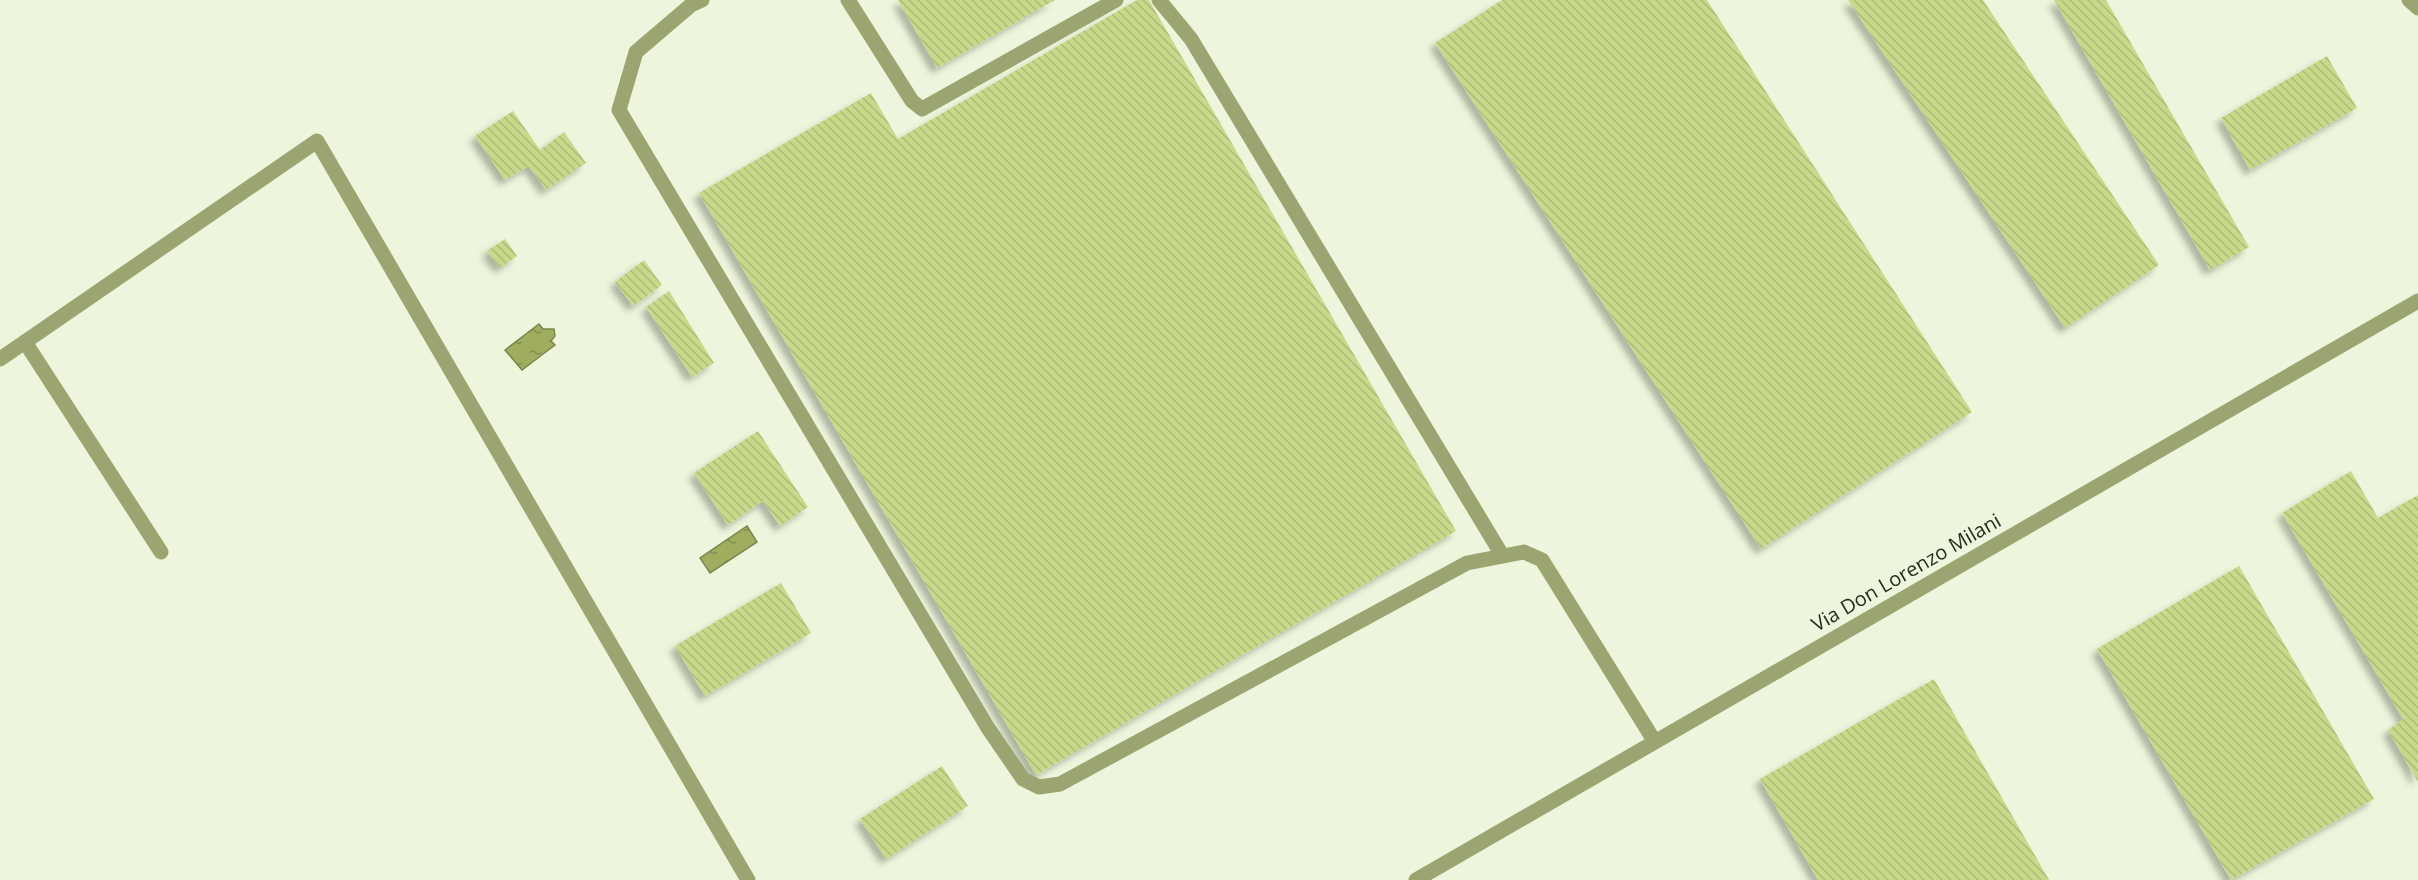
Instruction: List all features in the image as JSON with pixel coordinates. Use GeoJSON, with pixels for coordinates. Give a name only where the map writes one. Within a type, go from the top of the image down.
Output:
{"type":"FeatureCollection","features":[{"type":"Feature","properties":{"kind":"street"},"geometry":{"type":"LineString","coordinates":[[702,0],[636,52],[619,110],[988,728],[1023,779],[1039,787],[1060,784],[1467,563],[1524,552],[1542,561],[1655,742]]}},
{"type":"Feature","properties":{"kind":"street"},"geometry":{"type":"LineString","coordinates":[[848,0],[912,101],[922,110],[1116,0]]}},
{"type":"Feature","properties":{"kind":"street"},"geometry":{"type":"LineString","coordinates":[[1159,0],[1191,39],[1502,555]]}},
{"type":"Feature","properties":{"kind":"street"},"geometry":{"type":"LineString","coordinates":[[2409,0],[2418,8]]}},
{"type":"Feature","properties":{"kind":"street"},"geometry":{"type":"LineString","coordinates":[[0,359],[317,141],[748,880]]}},
{"type":"Feature","properties":{"kind":"street","name":"Via Don Lorenzo Milani"},"geometry":{"type":"LineString","coordinates":[[1416,880],[2418,301]]}},
{"type":"Feature","properties":{"kind":"street"},"geometry":{"type":"LineString","coordinates":[[25,342],[161,552]]}},
{"type":"Feature","properties":{"kind":"water"},"geometry":{"type":"Polygon","coordinates":[[[539,324],[543,329],[554,329],[555,336],[551,341],[555,345],[522,370],[505,350],[539,324]]]}},
{"type":"Feature","properties":{"kind":"water"},"geometry":{"type":"Polygon","coordinates":[[[747,526],[757,542],[710,573],[700,558],[747,526]]]}},
{"type":"Feature","properties":{"kind":"building"},"geometry":{"type":"Polygon","coordinates":[[[898,0],[1055,0],[937,68],[898,0]]]}},
{"type":"Feature","properties":{"kind":"building"},"geometry":{"type":"Polygon","coordinates":[[[1137,0],[1149,0],[1456,531],[1036,775],[699,193],[871,93],[898,139],[1137,0]]]}},
{"type":"Feature","properties":{"kind":"building"},"geometry":{"type":"Polygon","coordinates":[[[1502,0],[1707,0],[1972,412],[1761,549],[1435,43],[1502,0]]]}},
{"type":"Feature","properties":{"kind":"building"},"geometry":{"type":"Polygon","coordinates":[[[1848,0],[1983,0],[2159,265],[2065,328],[1848,0]]]}},
{"type":"Feature","properties":{"kind":"building"},"geometry":{"type":"Polygon","coordinates":[[[2054,0],[2106,0],[2249,247],[2210,270],[2054,0]]]}},
{"type":"Feature","properties":{"kind":"building"},"geometry":{"type":"Polygon","coordinates":[[[2327,56],[2357,108],[2250,170],[2221,118],[2327,56]]]}},
{"type":"Feature","properties":{"kind":"building"},"geometry":{"type":"Polygon","coordinates":[[[513,111],[540,150],[564,132],[586,163],[546,190],[529,166],[505,180],[475,136],[513,111]]]}},
{"type":"Feature","properties":{"kind":"building"},"geometry":{"type":"Polygon","coordinates":[[[505,239],[517,256],[500,268],[487,251],[505,239]]]}},
{"type":"Feature","properties":{"kind":"building"},"geometry":{"type":"Polygon","coordinates":[[[644,260],[662,285],[633,306],[615,282],[644,260]]]}},
{"type":"Feature","properties":{"kind":"building"},"geometry":{"type":"Polygon","coordinates":[[[669,291],[714,363],[692,377],[646,307],[669,291]]]}},
{"type":"Feature","properties":{"kind":"building"},"geometry":{"type":"Polygon","coordinates":[[[758,431],[808,507],[780,526],[763,501],[728,525],[694,473],[758,431]]]}},
{"type":"Feature","properties":{"kind":"building"},"geometry":{"type":"Polygon","coordinates":[[[2351,471],[2378,518],[2418,495],[2418,782],[2388,730],[2412,714],[2403,719],[2282,513],[2351,471]]]}},
{"type":"Feature","properties":{"kind":"building"},"geometry":{"type":"Polygon","coordinates":[[[2239,566],[2374,799],[2231,880],[2097,649],[2239,566]]]}},
{"type":"Feature","properties":{"kind":"building"},"geometry":{"type":"Polygon","coordinates":[[[781,583],[811,633],[705,696],[675,646],[781,583]]]}},
{"type":"Feature","properties":{"kind":"building"},"geometry":{"type":"Polygon","coordinates":[[[1934,679],[2049,880],[1818,880],[1760,779],[1934,679]]]}},
{"type":"Feature","properties":{"kind":"building"},"geometry":{"type":"Polygon","coordinates":[[[942,766],[968,806],[886,859],[860,819],[942,766]]]}}]}
